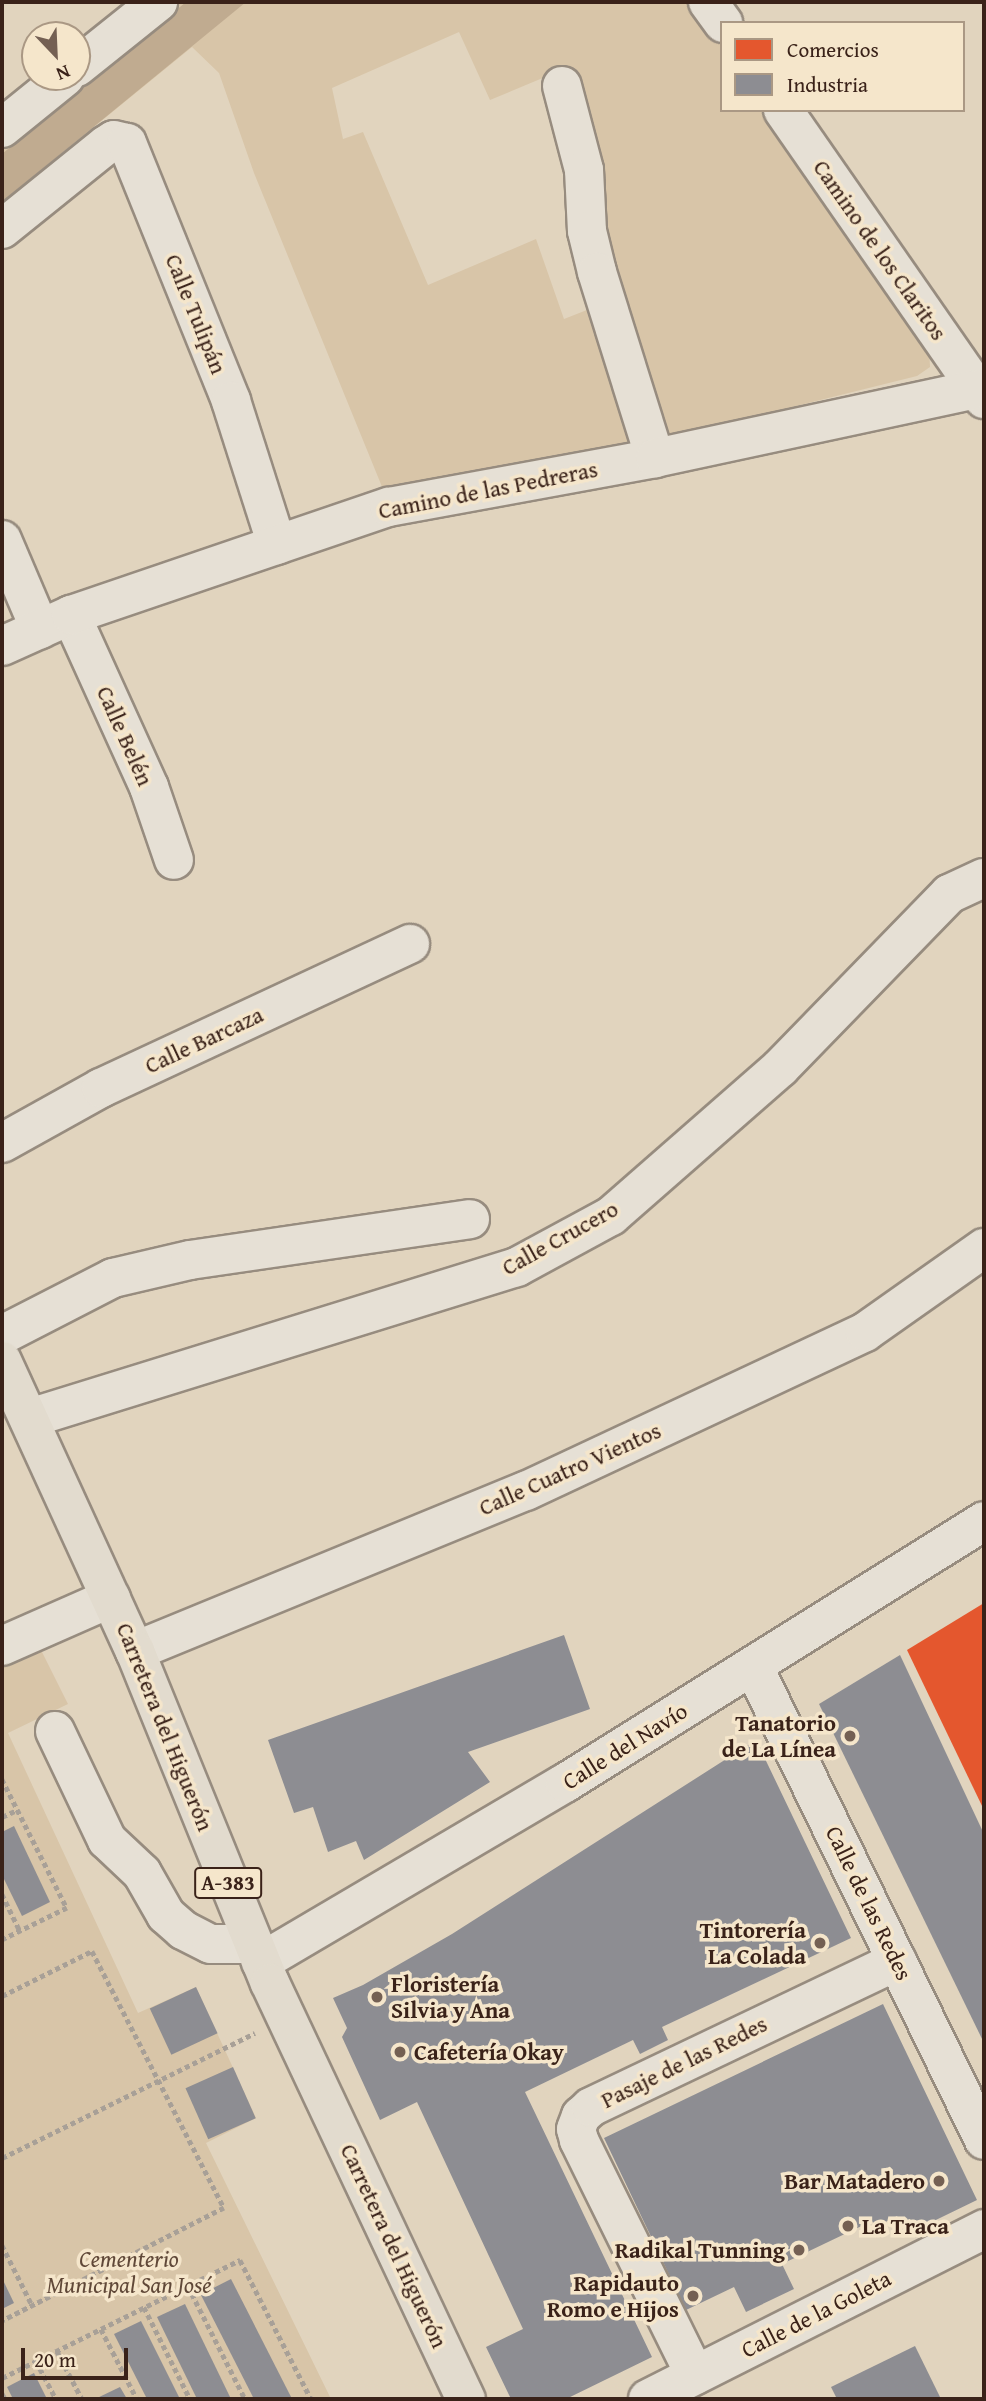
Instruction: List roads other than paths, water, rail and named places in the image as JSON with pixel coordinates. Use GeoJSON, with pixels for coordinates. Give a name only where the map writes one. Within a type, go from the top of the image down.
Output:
{"type":"FeatureCollection","features":[{"type":"Feature","properties":{"kind":"main road","name":"Carretera del Higuerón"},"geometry":{"type":"LineString","coordinates":[[2,1361],[135,1651],[257,1953],[467,2399]]}},
{"type":"Feature","properties":{"kind":"street"},"geometry":{"type":"LineString","coordinates":[[91,57],[158,2]]}},
{"type":"Feature","properties":{"kind":"street"},"geometry":{"type":"LineString","coordinates":[[708,2],[722,21]]}},
{"type":"Feature","properties":{"kind":"street"},"geometry":{"type":"LineString","coordinates":[[562,86],[584,170],[587,231],[597,272],[655,458]]}},
{"type":"Feature","properties":{"kind":"street"},"geometry":{"type":"LineString","coordinates":[[2,128],[48,91]]}},
{"type":"Feature","properties":{"kind":"street","name":"Camino de los Claritos"},"geometry":{"type":"LineString","coordinates":[[784,112],[980,394]]}},
{"type":"Feature","properties":{"kind":"street","name":"Calle Tulipán"},"geometry":{"type":"LineString","coordinates":[[2,229],[114,140],[121,140],[131,148],[232,401],[277,545]]}},
{"type":"Feature","properties":{"kind":"street","name":"Camino de las Pedreras"},"geometry":{"type":"LineString","coordinates":[[2,646],[55,622],[389,507],[980,394]]}},
{"type":"Feature","properties":{"kind":"street","name":"Calle Belén"},"geometry":{"type":"LineString","coordinates":[[2,540],[55,622],[149,788],[174,860]]}},
{"type":"Feature","properties":{"kind":"street","name":"Calle Crucero"},"geometry":{"type":"LineString","coordinates":[[30,1418],[517,1267],[611,1216],[780,1068],[949,894],[984,878]]}},
{"type":"Feature","properties":{"kind":"street","name":"Calle Barcaza"},"geometry":{"type":"LineString","coordinates":[[2,1143],[101,1088],[410,944]]}},
{"type":"Feature","properties":{"kind":"street"},"geometry":{"type":"LineString","coordinates":[[2,1335],[113,1278],[190,1260],[470,1219]]}},
{"type":"Feature","properties":{"kind":"street","name":"Calle Cuatro Vientos"},"geometry":{"type":"LineString","coordinates":[[135,1651],[526,1491],[865,1332],[984,1248]]}},
{"type":"Feature","properties":{"kind":"street","name":"Calle del Navío"},"geometry":{"type":"LineString","coordinates":[[257,1953],[489,1828],[753,1667],[984,1521]]}},
{"type":"Feature","properties":{"kind":"street"},"geometry":{"type":"LineString","coordinates":[[2,1646],[111,1598]]}},
{"type":"Feature","properties":{"kind":"street","name":"Calle de las Redes"},"geometry":{"type":"LineString","coordinates":[[753,1667],[984,2140]]}},
{"type":"Feature","properties":{"kind":"street"},"geometry":{"type":"LineString","coordinates":[[55,1731],[107,1840],[142,1873],[166,1915],[183,1930],[211,1944],[257,1953]]}},
{"type":"Feature","properties":{"kind":"street","name":"Pasaje de las Redes"},"geometry":{"type":"LineString","coordinates":[[695,2375],[579,2140],[576,2129],[580,2116],[591,2107],[897,1961]]}},
{"type":"Feature","properties":{"kind":"street","name":"Calle de la Goleta"},"geometry":{"type":"LineString","coordinates":[[648,2399],[984,2229]]}},
{"type":"Feature","properties":{"kind":"place","name":"Tanatorio de La Línea"},"geometry":{"type":"Point","coordinates":[850,1736]}},
{"type":"Feature","properties":{"kind":"place","name":"Tintorería La Colada"},"geometry":{"type":"Point","coordinates":[820,1943]}},
{"type":"Feature","properties":{"kind":"place","name":"Floristería Silvia y Ana"},"geometry":{"type":"Point","coordinates":[377,1997]}},
{"type":"Feature","properties":{"kind":"place","name":"Cafetería Okay"},"geometry":{"type":"Point","coordinates":[400,2052]}},
{"type":"Feature","properties":{"kind":"place","name":"Bar Matadero"},"geometry":{"type":"Point","coordinates":[939,2181]}},
{"type":"Feature","properties":{"kind":"place","name":"La Traca"},"geometry":{"type":"Point","coordinates":[848,2226]}},
{"type":"Feature","properties":{"kind":"place","name":"Radikal Tunning"},"geometry":{"type":"Point","coordinates":[799,2250]}},
{"type":"Feature","properties":{"kind":"place","name":"Rapidauto Romo e Hijos"},"geometry":{"type":"Point","coordinates":[693,2296]}},
{"type":"Feature","properties":{"kind":"park label","name":"Cementerio Municipal San José"},"geometry":{"type":"Point","coordinates":[129,2272]}}]}
